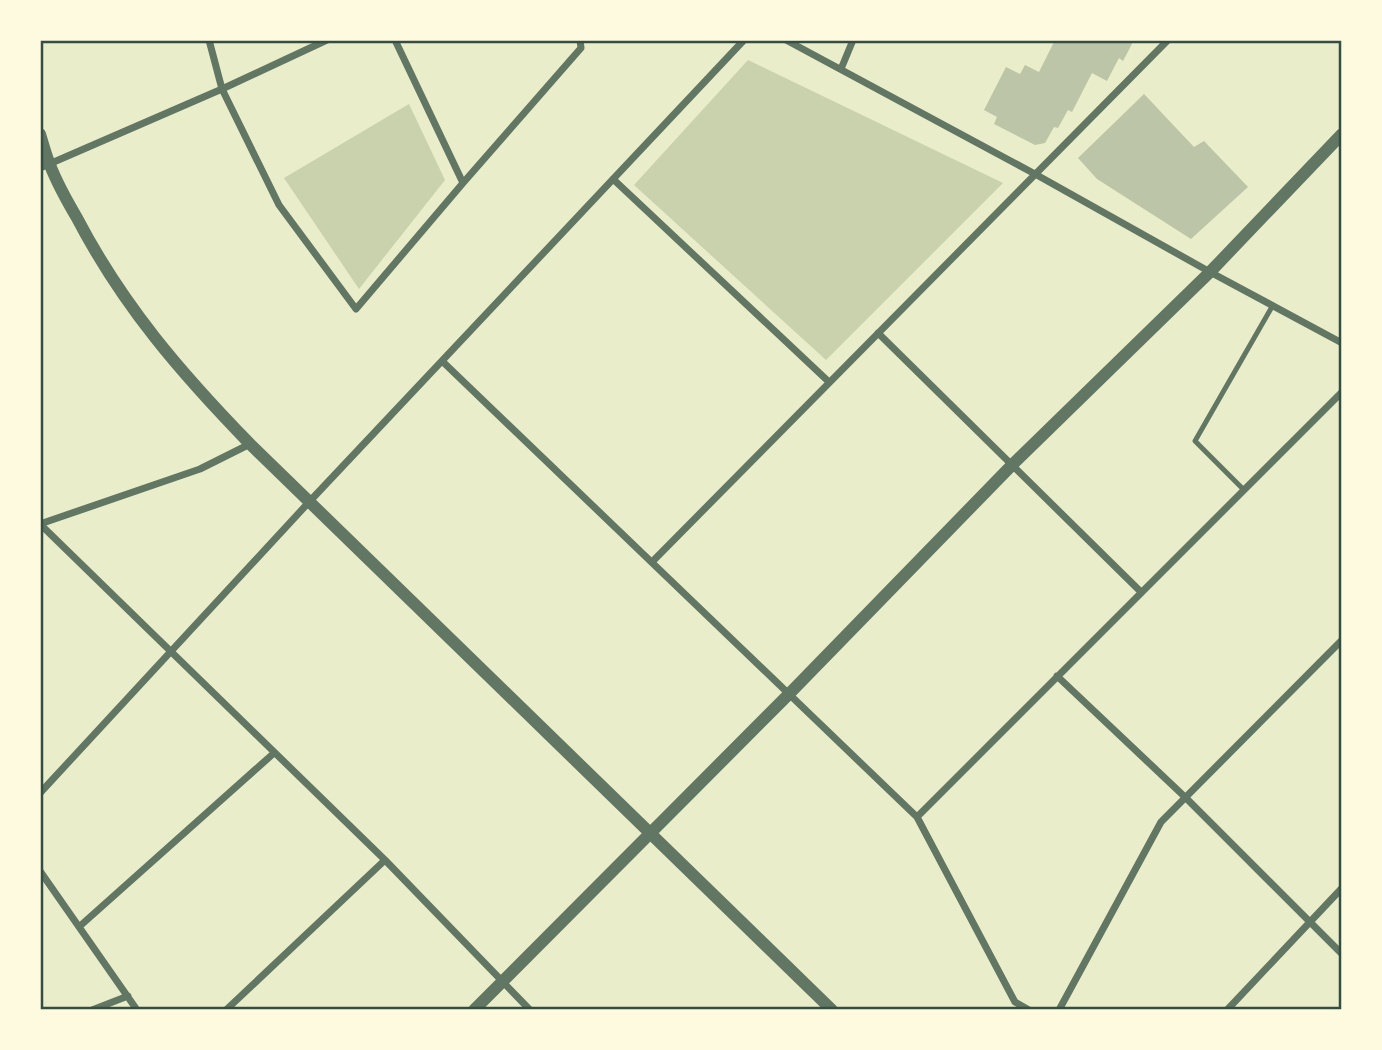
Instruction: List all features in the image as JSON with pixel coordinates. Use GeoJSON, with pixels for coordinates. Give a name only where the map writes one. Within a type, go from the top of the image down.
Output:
{"type":"FeatureCollection","features":[{"type":"Feature","properties":{"kind":"street"},"geometry":{"type":"LineString","coordinates":[[209,40],[222,89],[279,205],[356,309],[581,48],[580,40]]}},
{"type":"Feature","properties":{"kind":"street"},"geometry":{"type":"LineString","coordinates":[[45,166],[327,40]]}},
{"type":"Feature","properties":{"kind":"street"},"geometry":{"type":"LineString","coordinates":[[395,40],[463,183]]}},
{"type":"Feature","properties":{"kind":"street"},"geometry":{"type":"LineString","coordinates":[[40,793],[310,501],[744,40]]}},
{"type":"Feature","properties":{"kind":"street"},"geometry":{"type":"LineString","coordinates":[[786,40],[1342,343]]}},
{"type":"Feature","properties":{"kind":"street"},"geometry":{"type":"LineString","coordinates":[[841,69],[853,40]]}},
{"type":"Feature","properties":{"kind":"street"},"geometry":{"type":"LineString","coordinates":[[652,562],[1168,40]]}},
{"type":"Feature","properties":{"kind":"street"},"geometry":{"type":"LineString","coordinates":[[40,134],[45,166],[90,243],[124,297],[200,392],[250,444],[832,1010]]}},
{"type":"Feature","properties":{"kind":"street"},"geometry":{"type":"LineString","coordinates":[[474,1010],[789,694],[1012,465],[1210,272],[1342,134]]}},
{"type":"Feature","properties":{"kind":"street"},"geometry":{"type":"LineString","coordinates":[[613,179],[830,382]]}},
{"type":"Feature","properties":{"kind":"street"},"geometry":{"type":"LineString","coordinates":[[878,333],[1141,592]]}},
{"type":"Feature","properties":{"kind":"street"},"geometry":{"type":"LineString","coordinates":[[442,361],[917,817],[1015,1002],[1029,1010]]}},
{"type":"Feature","properties":{"kind":"street"},"geometry":{"type":"LineString","coordinates":[[917,817],[1342,392]]}},
{"type":"Feature","properties":{"kind":"street"},"geometry":{"type":"LineString","coordinates":[[250,444],[200,469],[40,524],[385,860],[530,1010]]}},
{"type":"Feature","properties":{"kind":"street"},"geometry":{"type":"LineString","coordinates":[[1059,1010],[1161,822],[1342,640]]}},
{"type":"Feature","properties":{"kind":"street"},"geometry":{"type":"LineString","coordinates":[[1057,676],[1186,798],[1342,954]]}},
{"type":"Feature","properties":{"kind":"street"},"geometry":{"type":"LineString","coordinates":[[80,926],[274,753]]}},
{"type":"Feature","properties":{"kind":"street"},"geometry":{"type":"LineString","coordinates":[[226,1010],[385,860]]}},
{"type":"Feature","properties":{"kind":"street"},"geometry":{"type":"LineString","coordinates":[[40,870],[137,1010]]}},
{"type":"Feature","properties":{"kind":"street"},"geometry":{"type":"LineString","coordinates":[[1227,1010],[1342,888]]}},
{"type":"Feature","properties":{"kind":"street"},"geometry":{"type":"LineString","coordinates":[[92,1010],[128,996]]}},
{"type":"Feature","properties":{"kind":"lane"},"geometry":{"type":"LineString","coordinates":[[1244,490],[1195,440],[1273,305]]}},
{"type":"Feature","properties":{"kind":"green space"},"geometry":{"type":"Polygon","coordinates":[[[748,60],[1003,183],[826,360],[634,185],[748,60]]]}},
{"type":"Feature","properties":{"kind":"green space"},"geometry":{"type":"Polygon","coordinates":[[[409,104],[445,180],[359,289],[284,178],[409,104]]]}},
{"type":"Feature","properties":{"kind":"building"},"geometry":{"type":"Polygon","coordinates":[[[1055,40],[1134,40],[1123,61],[1119,58],[1107,81],[1092,73],[1072,112],[1068,110],[1045,143],[1035,145],[994,124],[997,117],[984,110],[1006,67],[1020,74],[1025,65],[1039,72],[1055,40]]]}},
{"type":"Feature","properties":{"kind":"building"},"geometry":{"type":"Polygon","coordinates":[[[1144,94],[1194,147],[1204,141],[1248,187],[1191,239],[1097,179],[1078,158],[1144,94]]]}}]}
